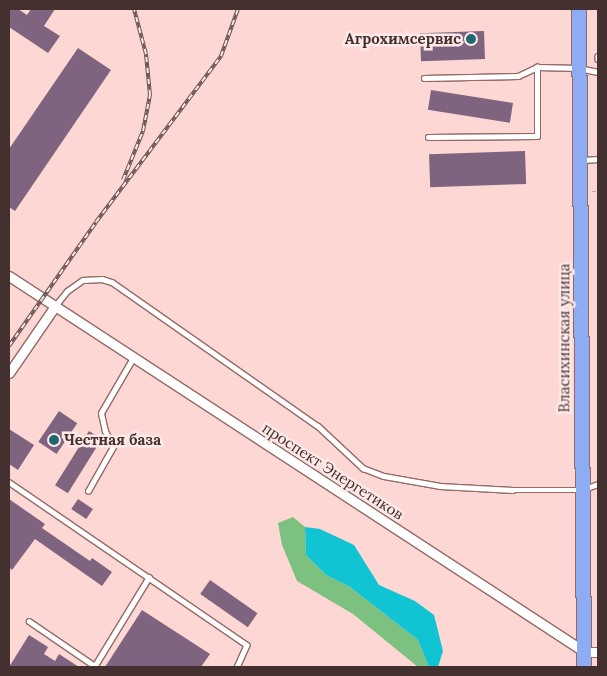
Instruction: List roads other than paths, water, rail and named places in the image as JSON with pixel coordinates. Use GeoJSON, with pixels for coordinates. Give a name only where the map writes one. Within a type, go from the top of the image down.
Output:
{"type":"FeatureCollection","features":[{"type":"Feature","properties":{"kind":"highway","name":"Власихинская улица"},"geometry":{"type":"LineString","coordinates":[[579,9],[582,490],[591,652],[584,667]]}},
{"type":"Feature","properties":{"kind":"street","name":"проспект Энергетиков"},"geometry":{"type":"LineString","coordinates":[[9,276],[591,652]]}},
{"type":"Feature","properties":{"kind":"street"},"geometry":{"type":"LineString","coordinates":[[9,373],[55,306]]}},
{"type":"Feature","properties":{"kind":"lane"},"geometry":{"type":"LineString","coordinates":[[428,137],[536,136],[537,68]]}},
{"type":"Feature","properties":{"kind":"lane"},"geometry":{"type":"LineString","coordinates":[[424,78],[518,76],[537,68],[579,68],[598,72]]}},
{"type":"Feature","properties":{"kind":"lane"},"geometry":{"type":"LineString","coordinates":[[579,160],[598,159]]}},
{"type":"Feature","properties":{"kind":"lane"},"geometry":{"type":"LineString","coordinates":[[55,306],[67,291],[84,280],[102,278],[112,282],[318,426],[364,468],[384,476],[440,486],[582,490],[598,484]]}},
{"type":"Feature","properties":{"kind":"lane"},"geometry":{"type":"LineString","coordinates":[[88,492],[113,447],[104,431],[101,413],[134,357]]}},
{"type":"Feature","properties":{"kind":"lane"},"geometry":{"type":"LineString","coordinates":[[9,482],[247,645],[237,667]]}},
{"type":"Feature","properties":{"kind":"lane"},"geometry":{"type":"LineString","coordinates":[[29,621],[95,666],[149,577]]}},
{"type":"Feature","properties":{"kind":"water"},"geometry":{"type":"Polygon","coordinates":[[[305,527],[320,529],[354,545],[379,585],[415,601],[434,615],[443,651],[438,667],[429,667],[418,640],[350,587],[326,575],[306,555],[305,527]]]}},
{"type":"Feature","properties":{"kind":"railway"},"geometry":{"type":"LineString","coordinates":[[123,180],[143,131],[150,95],[146,54],[134,9]]}},
{"type":"Feature","properties":{"kind":"railway"},"geometry":{"type":"LineString","coordinates":[[9,346],[96,222],[221,56],[238,9]]}},
{"type":"Feature","properties":{"kind":"place","name":"Агрохимсервис"},"geometry":{"type":"Point","coordinates":[471,39]}},
{"type":"Feature","properties":{"kind":"place","name":"Честная база"},"geometry":{"type":"Point","coordinates":[54,440]}}]}
